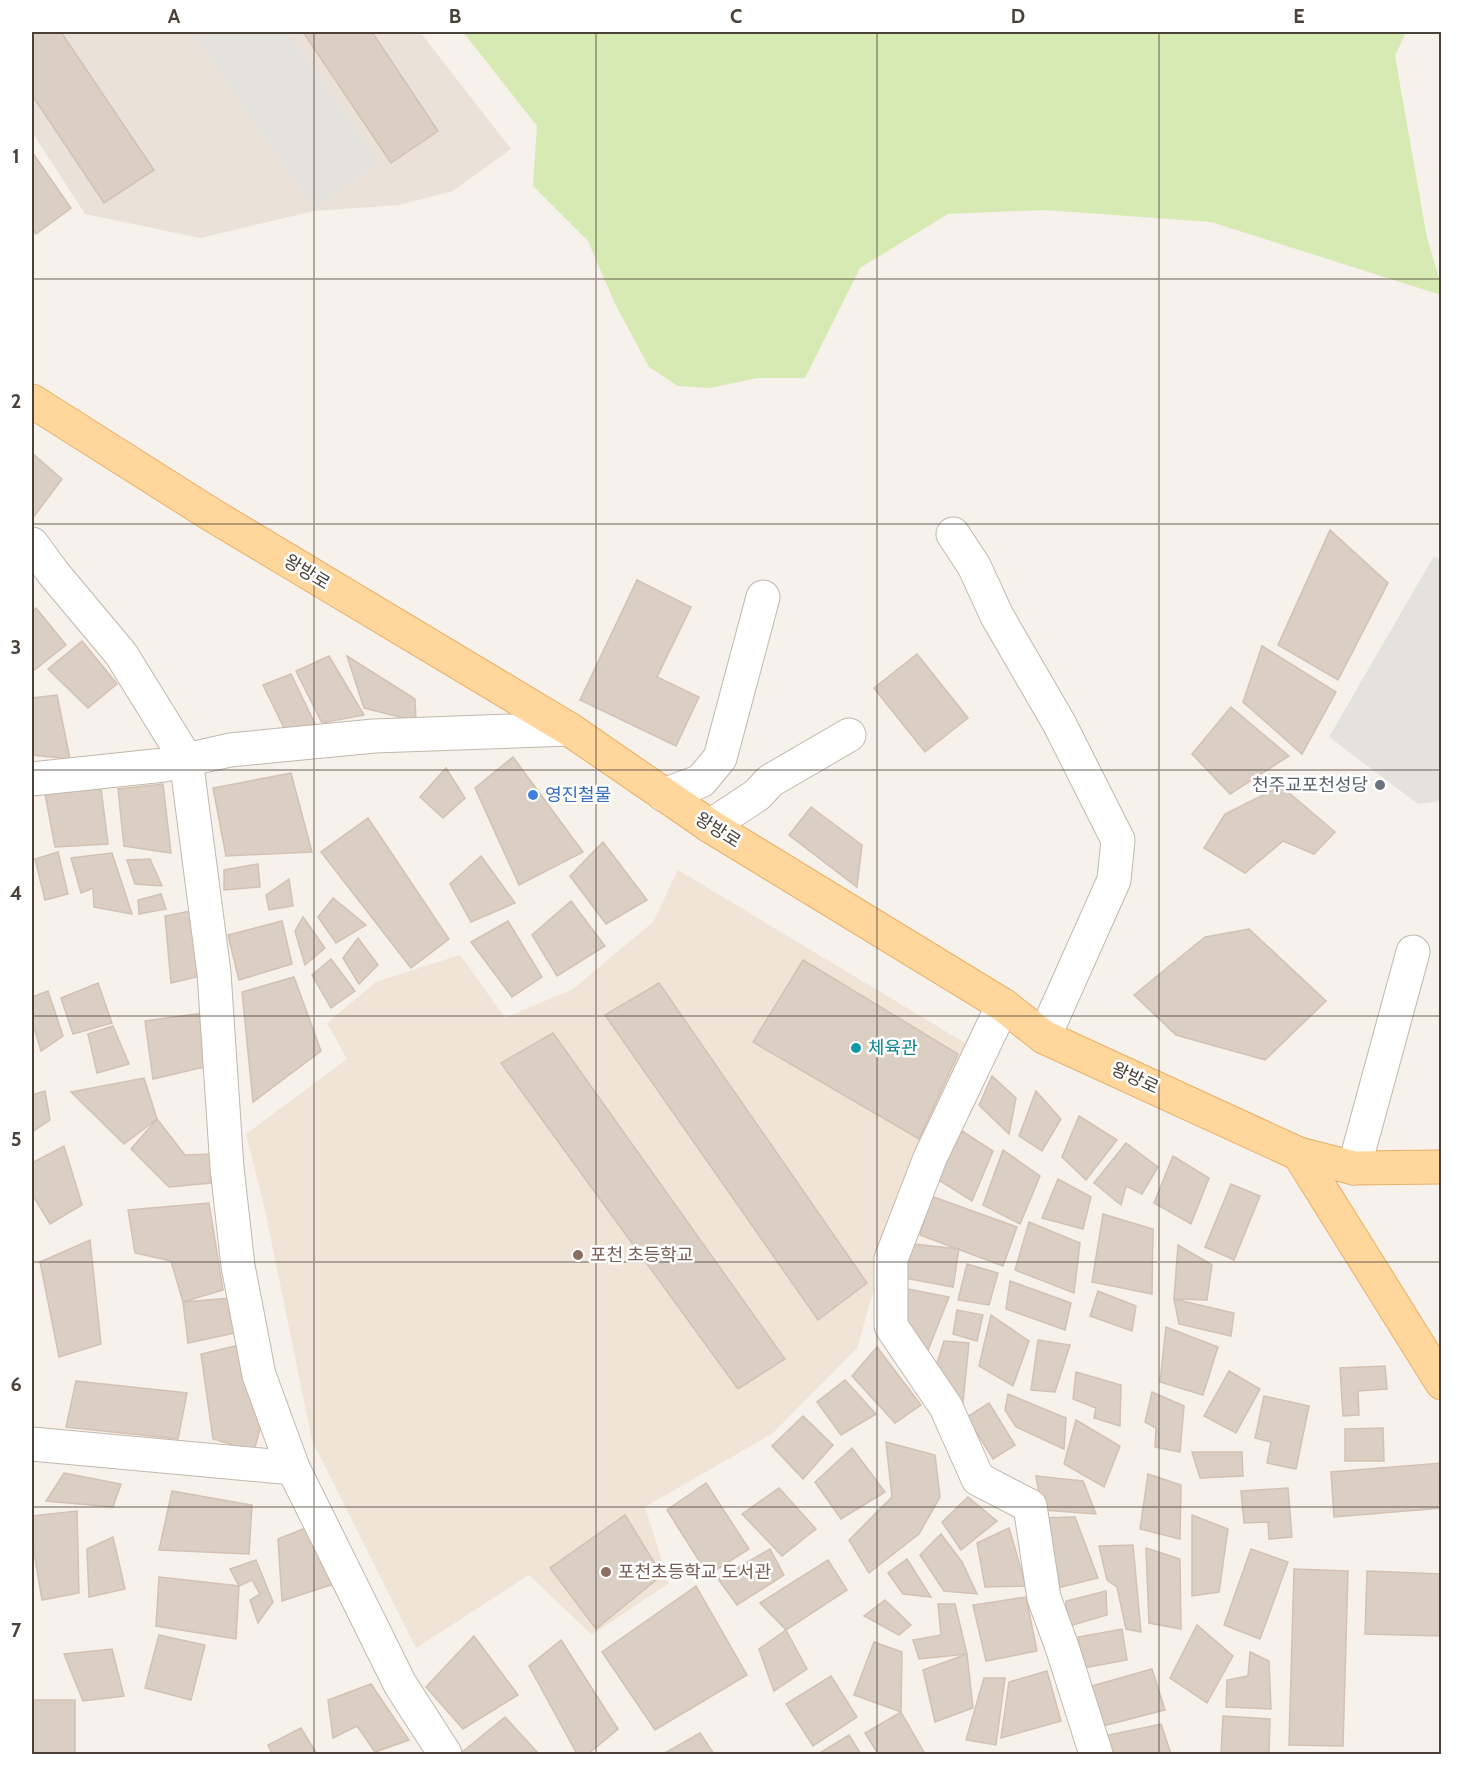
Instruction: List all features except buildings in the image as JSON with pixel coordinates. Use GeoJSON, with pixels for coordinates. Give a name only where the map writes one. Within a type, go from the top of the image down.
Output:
{"type":"FeatureCollection","features":[{"type":"Feature","properties":{"kind":"main road","name":"왕방로"},"geometry":{"type":"LineString","coordinates":[[32,401],[212,515],[569,729],[710,826],[1003,1005],[1044,1036],[1299,1154],[1354,1168],[1442,1167]]}},
{"type":"Feature","properties":{"kind":"main road"},"geometry":{"type":"LineString","coordinates":[[1299,1154],[1442,1383]]}},
{"type":"Feature","properties":{"kind":"street"},"geometry":{"type":"LineString","coordinates":[[953,534],[974,566],[997,616],[1059,723],[1118,840],[1114,880],[1044,1036]]}},
{"type":"Feature","properties":{"kind":"street"},"geometry":{"type":"LineString","coordinates":[[32,544],[121,654],[186,759],[214,973],[227,1168],[238,1266],[259,1375],[293,1468],[400,1684],[444,1755]]}},
{"type":"Feature","properties":{"kind":"street"},"geometry":{"type":"LineString","coordinates":[[664,795],[701,781],[720,758],[763,597]]}},
{"type":"Feature","properties":{"kind":"street"},"geometry":{"type":"LineString","coordinates":[[32,779],[164,765],[230,750],[374,736],[569,729]]}},
{"type":"Feature","properties":{"kind":"street"},"geometry":{"type":"LineString","coordinates":[[710,826],[757,795],[770,781],[849,735]]}},
{"type":"Feature","properties":{"kind":"street"},"geometry":{"type":"LineString","coordinates":[[1354,1168],[1413,952]]}},
{"type":"Feature","properties":{"kind":"street"},"geometry":{"type":"LineString","coordinates":[[1003,1005],[933,1150],[891,1259],[891,1326],[946,1407],[978,1479],[1030,1506],[1044,1598],[1096,1755]]}},
{"type":"Feature","properties":{"kind":"street"},"geometry":{"type":"LineString","coordinates":[[32,1444],[293,1468]]}},
{"type":"Feature","properties":{"kind":"shaded area"},"geometry":{"type":"Polygon","coordinates":[[[32,32],[420,32],[511,149],[453,191],[399,205],[314,211],[200,238],[85,214],[32,132],[32,32]]]}},
{"type":"Feature","properties":{"kind":"shaded area"},"geometry":{"type":"Polygon","coordinates":[[[193,32],[287,32],[379,163],[314,208],[193,32]]]}},
{"type":"Feature","properties":{"kind":"shaded area"},"geometry":{"type":"Polygon","coordinates":[[[1434,556],[1442,561],[1441,801],[1418,804],[1329,737],[1434,556]]]}},
{"type":"Feature","properties":{"kind":"shaded area","name":"포천 초등학교"},"geometry":{"type":"Polygon","coordinates":[[[678,870],[970,1046],[875,1286],[857,1348],[773,1433],[645,1507],[669,1583],[592,1635],[529,1575],[416,1648],[312,1440],[265,1210],[246,1134],[347,1059],[327,1023],[376,982],[460,955],[505,1018],[573,989],[653,922],[678,870]]]}},
{"type":"Feature","properties":{"kind":"green space"},"geometry":{"type":"Polygon","coordinates":[[[463,32],[1406,32],[1395,56],[1427,238],[1441,285],[1441,295],[1211,222],[1044,210],[948,214],[860,268],[805,378],[758,378],[710,388],[678,386],[649,367],[615,304],[588,241],[533,186],[537,126],[463,32]]]}},
{"type":"Feature","properties":{"kind":"place","name":"천주교포천성당"},"geometry":{"type":"Point","coordinates":[1380,785]}},
{"type":"Feature","properties":{"kind":"place","name":"영진철물"},"geometry":{"type":"Point","coordinates":[533,795]}},
{"type":"Feature","properties":{"kind":"place","name":"체육관"},"geometry":{"type":"Point","coordinates":[856,1048]}},
{"type":"Feature","properties":{"kind":"place","name":"포천 초등학교"},"geometry":{"type":"Point","coordinates":[578,1255]}},
{"type":"Feature","properties":{"kind":"place","name":"포천초등학교 도서관"},"geometry":{"type":"Point","coordinates":[606,1572]}}]}
